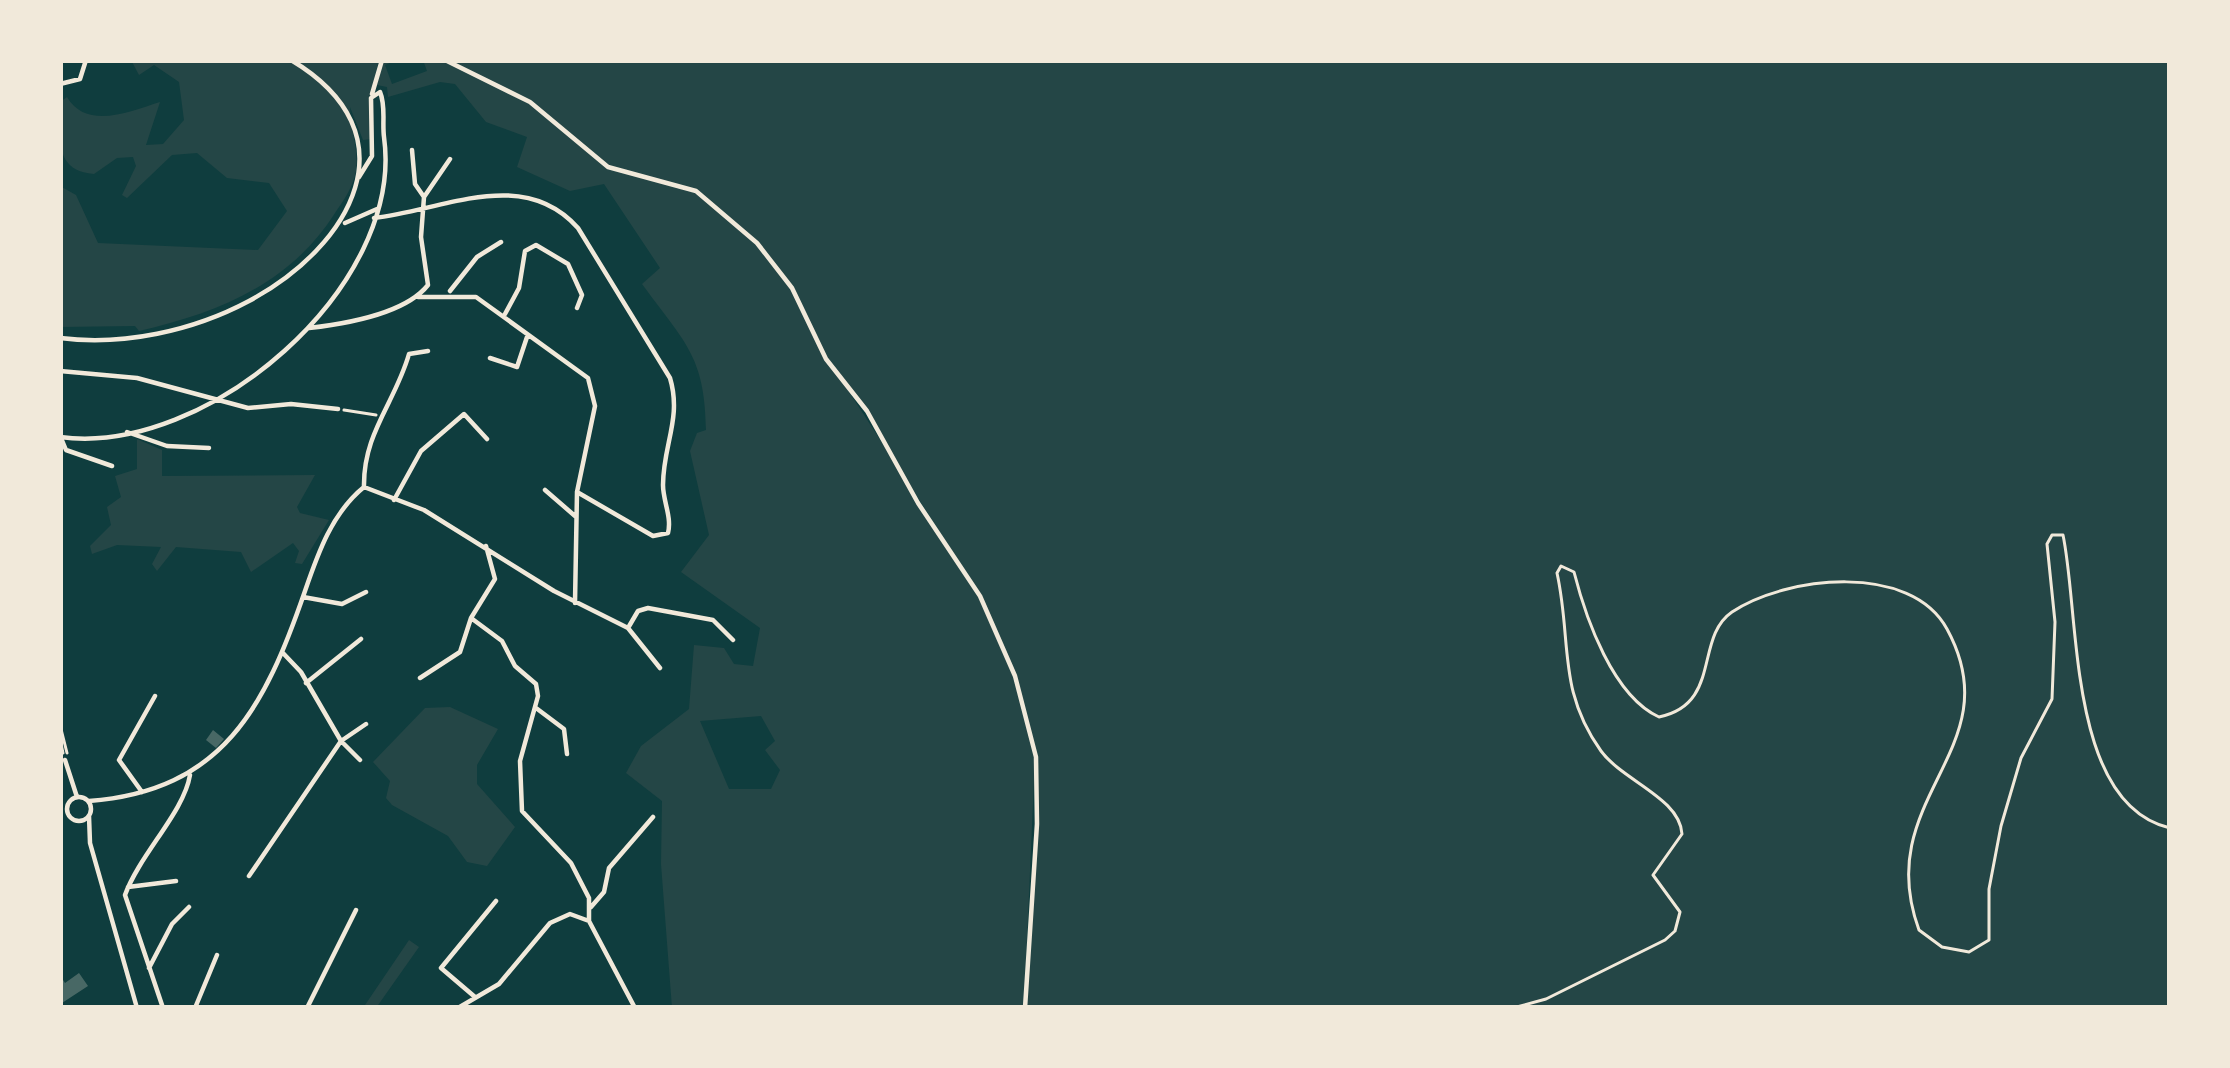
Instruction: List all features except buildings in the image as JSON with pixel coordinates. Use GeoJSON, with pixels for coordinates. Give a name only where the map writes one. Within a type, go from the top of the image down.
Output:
{"type":"FeatureCollection","features":[{"type":"Feature","properties":{"kind":"street"},"geometry":{"type":"LineString","coordinates":[[60,84],[80,79],[86,60]]}},
{"type":"Feature","properties":{"kind":"street"},"geometry":{"type":"LineString","coordinates":[[291,60],[322,79],[347,105],[360,140],[359,177]]}},
{"type":"Feature","properties":{"kind":"street"},"geometry":{"type":"LineString","coordinates":[[60,338],[125,340],[249,301],[321,242],[372,156],[372,94],[382,60]]}},
{"type":"Feature","properties":{"kind":"street"},"geometry":{"type":"LineString","coordinates":[[445,60],[530,102],[608,167],[696,191],[757,243],[792,288],[826,359],[867,411],[918,502],[980,596],[1015,676],[1036,758],[1037,824],[1025,1008]]}},
{"type":"Feature","properties":{"kind":"street"},"geometry":{"type":"LineString","coordinates":[[112,466],[66,450],[60,438],[127,432],[213,401],[260,371],[308,328],[348,277],[374,218],[389,158],[383,98],[380,92],[372,94]]}},
{"type":"Feature","properties":{"kind":"street"},"geometry":{"type":"LineString","coordinates":[[412,150],[415,184],[424,197]]}},
{"type":"Feature","properties":{"kind":"street"},"geometry":{"type":"LineString","coordinates":[[418,297],[430,272],[421,237],[424,197],[449,159]]}},
{"type":"Feature","properties":{"kind":"street"},"geometry":{"type":"LineString","coordinates":[[374,218],[518,193],[560,209],[578,228],[670,378],[676,412],[662,484],[668,533],[653,536],[577,492]]}},
{"type":"Feature","properties":{"kind":"street"},"geometry":{"type":"LineString","coordinates":[[345,223],[377,209]]}},
{"type":"Feature","properties":{"kind":"street"},"geometry":{"type":"LineString","coordinates":[[448,293],[477,257],[501,242]]}},
{"type":"Feature","properties":{"kind":"street"},"geometry":{"type":"LineString","coordinates":[[505,314],[519,287],[525,251],[536,245],[571,268],[582,295],[577,308]]}},
{"type":"Feature","properties":{"kind":"street"},"geometry":{"type":"LineString","coordinates":[[308,328],[339,325],[418,297],[448,293],[476,297],[505,314],[527,337],[581,370],[595,393],[577,492],[575,603]]}},
{"type":"Feature","properties":{"kind":"street"},"geometry":{"type":"LineString","coordinates":[[490,358],[517,367],[527,337]]}},
{"type":"Feature","properties":{"kind":"street"},"geometry":{"type":"LineString","coordinates":[[76,797],[111,800],[190,775],[247,721],[265,695],[333,524],[364,487],[369,437],[378,415],[409,355],[428,351]]}},
{"type":"Feature","properties":{"kind":"street"},"geometry":{"type":"LineString","coordinates":[[60,371],[137,379],[248,408],[338,409]]}},
{"type":"Feature","properties":{"kind":"street"},"geometry":{"type":"LineString","coordinates":[[394,500],[421,451],[464,414],[487,439]]}},
{"type":"Feature","properties":{"kind":"street"},"geometry":{"type":"LineString","coordinates":[[127,432],[167,446],[209,448]]}},
{"type":"Feature","properties":{"kind":"street"},"geometry":{"type":"LineString","coordinates":[[364,487],[486,546],[575,603],[628,628],[660,668]]}},
{"type":"Feature","properties":{"kind":"street"},"geometry":{"type":"LineString","coordinates":[[545,490],[575,516]]}},
{"type":"Feature","properties":{"kind":"street"},"geometry":{"type":"LineString","coordinates":[[420,678],[460,652],[471,618],[495,579],[486,546]]}},
{"type":"Feature","properties":{"kind":"street"},"geometry":{"type":"LineString","coordinates":[[303,597],[342,604],[366,592]]}},
{"type":"Feature","properties":{"kind":"street"},"geometry":{"type":"LineString","coordinates":[[628,628],[642,608],[648,608],[712,620],[733,640]]}},
{"type":"Feature","properties":{"kind":"street"},"geometry":{"type":"LineString","coordinates":[[471,618],[502,641],[515,666],[531,676],[538,696],[520,761],[522,811],[571,863],[591,907],[589,921],[635,1008]]}},
{"type":"Feature","properties":{"kind":"street"},"geometry":{"type":"LineString","coordinates":[[306,683],[361,639]]}},
{"type":"Feature","properties":{"kind":"street"},"geometry":{"type":"LineString","coordinates":[[282,652],[341,742],[360,760]]}},
{"type":"Feature","properties":{"kind":"street"},"geometry":{"type":"LineString","coordinates":[[142,792],[119,760],[155,696]]}},
{"type":"Feature","properties":{"kind":"street"},"geometry":{"type":"LineString","coordinates":[[535,707],[564,728],[567,754]]}},
{"type":"Feature","properties":{"kind":"street"},"geometry":{"type":"LineString","coordinates":[[249,876],[341,742],[366,724]]}},
{"type":"Feature","properties":{"kind":"street"},"geometry":{"type":"LineString","coordinates":[[65,760],[76,797]]}},
{"type":"Feature","properties":{"kind":"street"},"geometry":{"type":"LineString","coordinates":[[163,1008],[125,895],[146,849],[188,790],[190,775]]}},
{"type":"Feature","properties":{"kind":"street"},"geometry":{"type":"LineString","coordinates":[[76,797],[62,808],[78,821],[89,843],[137,1008]]}},
{"type":"Feature","properties":{"kind":"street"},"geometry":{"type":"LineString","coordinates":[[78,821],[111,800]]}},
{"type":"Feature","properties":{"kind":"street"},"geometry":{"type":"LineString","coordinates":[[88,801],[89,843]]}},
{"type":"Feature","properties":{"kind":"street"},"geometry":{"type":"LineString","coordinates":[[591,907],[604,892],[609,868],[653,817]]}},
{"type":"Feature","properties":{"kind":"street"},"geometry":{"type":"LineString","coordinates":[[128,887],[176,881]]}},
{"type":"Feature","properties":{"kind":"street"},"geometry":{"type":"LineString","coordinates":[[475,997],[441,968],[496,901]]}},
{"type":"Feature","properties":{"kind":"street"},"geometry":{"type":"LineString","coordinates":[[149,968],[172,925],[189,907]]}},
{"type":"Feature","properties":{"kind":"street"},"geometry":{"type":"LineString","coordinates":[[307,1008],[356,910]]}},
{"type":"Feature","properties":{"kind":"street"},"geometry":{"type":"LineString","coordinates":[[458,1008],[499,984],[550,923],[570,914],[589,921]]}},
{"type":"Feature","properties":{"kind":"street"},"geometry":{"type":"LineString","coordinates":[[195,1008],[217,955]]}},
{"type":"Feature","properties":{"kind":"path"},"geometry":{"type":"LineString","coordinates":[[338,409],[378,415]]}},
{"type":"Feature","properties":{"kind":"path"},"geometry":{"type":"LineString","coordinates":[[1513,1008],[1546,999],[1665,940],[1675,931],[1680,912],[1653,874],[1682,834],[1677,812],[1604,756],[1575,709],[1568,688],[1561,566],[1574,572],[1619,681],[1645,711],[1659,717],[1672,715],[1692,697],[1704,681],[1718,628],[1746,606],[1807,588],[1870,581],[1894,584],[1926,602],[1954,645],[1969,699],[1963,730],[1922,805],[1908,856],[1909,880],[1919,930],[1942,946],[1970,952],[1989,940],[1996,844],[2021,758],[2052,699],[2056,622],[2047,544],[2052,535],[2063,535],[2098,761],[2144,819],[2170,828]]}},
{"type":"Feature","properties":{"kind":"path"},"geometry":{"type":"LineString","coordinates":[[60,724],[65,760]]}},
{"type":"Feature","properties":{"kind":"path"},"geometry":{"type":"LineString","coordinates":[[60,739],[65,760]]}},
{"type":"Feature","properties":{"kind":"shaded area"},"geometry":{"type":"Polygon","coordinates":[[[131,60],[379,60],[370,96],[372,139],[363,140],[350,107],[357,163],[348,193],[317,238],[250,292],[197,315],[139,331],[135,326],[60,327],[60,186],[76,195],[98,243],[258,250],[287,211],[269,183],[227,178],[197,153],[172,155],[127,198],[122,195],[136,166],[133,157],[117,158],[94,174],[71,166],[60,138],[60,102],[67,97],[76,107],[98,116],[160,102],[146,145],[163,144],[184,120],[179,82],[154,65],[139,75],[131,60]]]}},
{"type":"Feature","properties":{"kind":"shaded area"},"geometry":{"type":"Polygon","coordinates":[[[383,60],[397,60],[385,65],[392,84],[427,71],[423,60],[443,60],[529,103],[607,168],[695,192],[757,244],[791,288],[825,359],[866,412],[917,503],[979,596],[1013,676],[1035,758],[1024,1008],[672,1008],[661,864],[662,801],[626,773],[641,746],[689,709],[694,645],[724,648],[734,664],[753,666],[760,628],[681,572],[709,535],[690,451],[697,433],[706,430],[696,366],[642,284],[660,268],[604,184],[570,191],[517,167],[527,137],[486,122],[455,84],[440,82],[388,97],[387,87],[377,85],[383,60]],[[761,716],[700,721],[729,789],[771,789],[780,770],[765,750],[775,741],[761,716]]]}},
{"type":"Feature","properties":{"kind":"shaded area"},"geometry":{"type":"Polygon","coordinates":[[[447,60],[2170,60],[2170,1008],[1026,1008],[1037,757],[1015,675],[981,595],[827,358],[793,287],[758,243],[696,190],[608,166],[530,101],[447,60]]]}},
{"type":"Feature","properties":{"kind":"shaded area"},"geometry":{"type":"Polygon","coordinates":[[[137,439],[162,450],[162,476],[315,475],[297,507],[300,513],[329,520],[302,564],[295,563],[299,551],[293,543],[251,572],[241,552],[176,547],[157,571],[152,564],[161,547],[117,545],[92,554],[90,546],[111,525],[107,507],[121,497],[115,476],[137,469],[137,439]]]}},
{"type":"Feature","properties":{"kind":"shaded area"},"geometry":{"type":"Polygon","coordinates":[[[450,707],[498,729],[477,765],[477,784],[515,827],[487,866],[467,862],[448,836],[392,805],[386,798],[390,781],[373,762],[425,708],[450,707]]]}},
{"type":"Feature","properties":{"kind":"shaded area"},"geometry":{"type":"Polygon","coordinates":[[[409,940],[419,947],[376,1008],[363,1008],[409,940]]]}}]}
